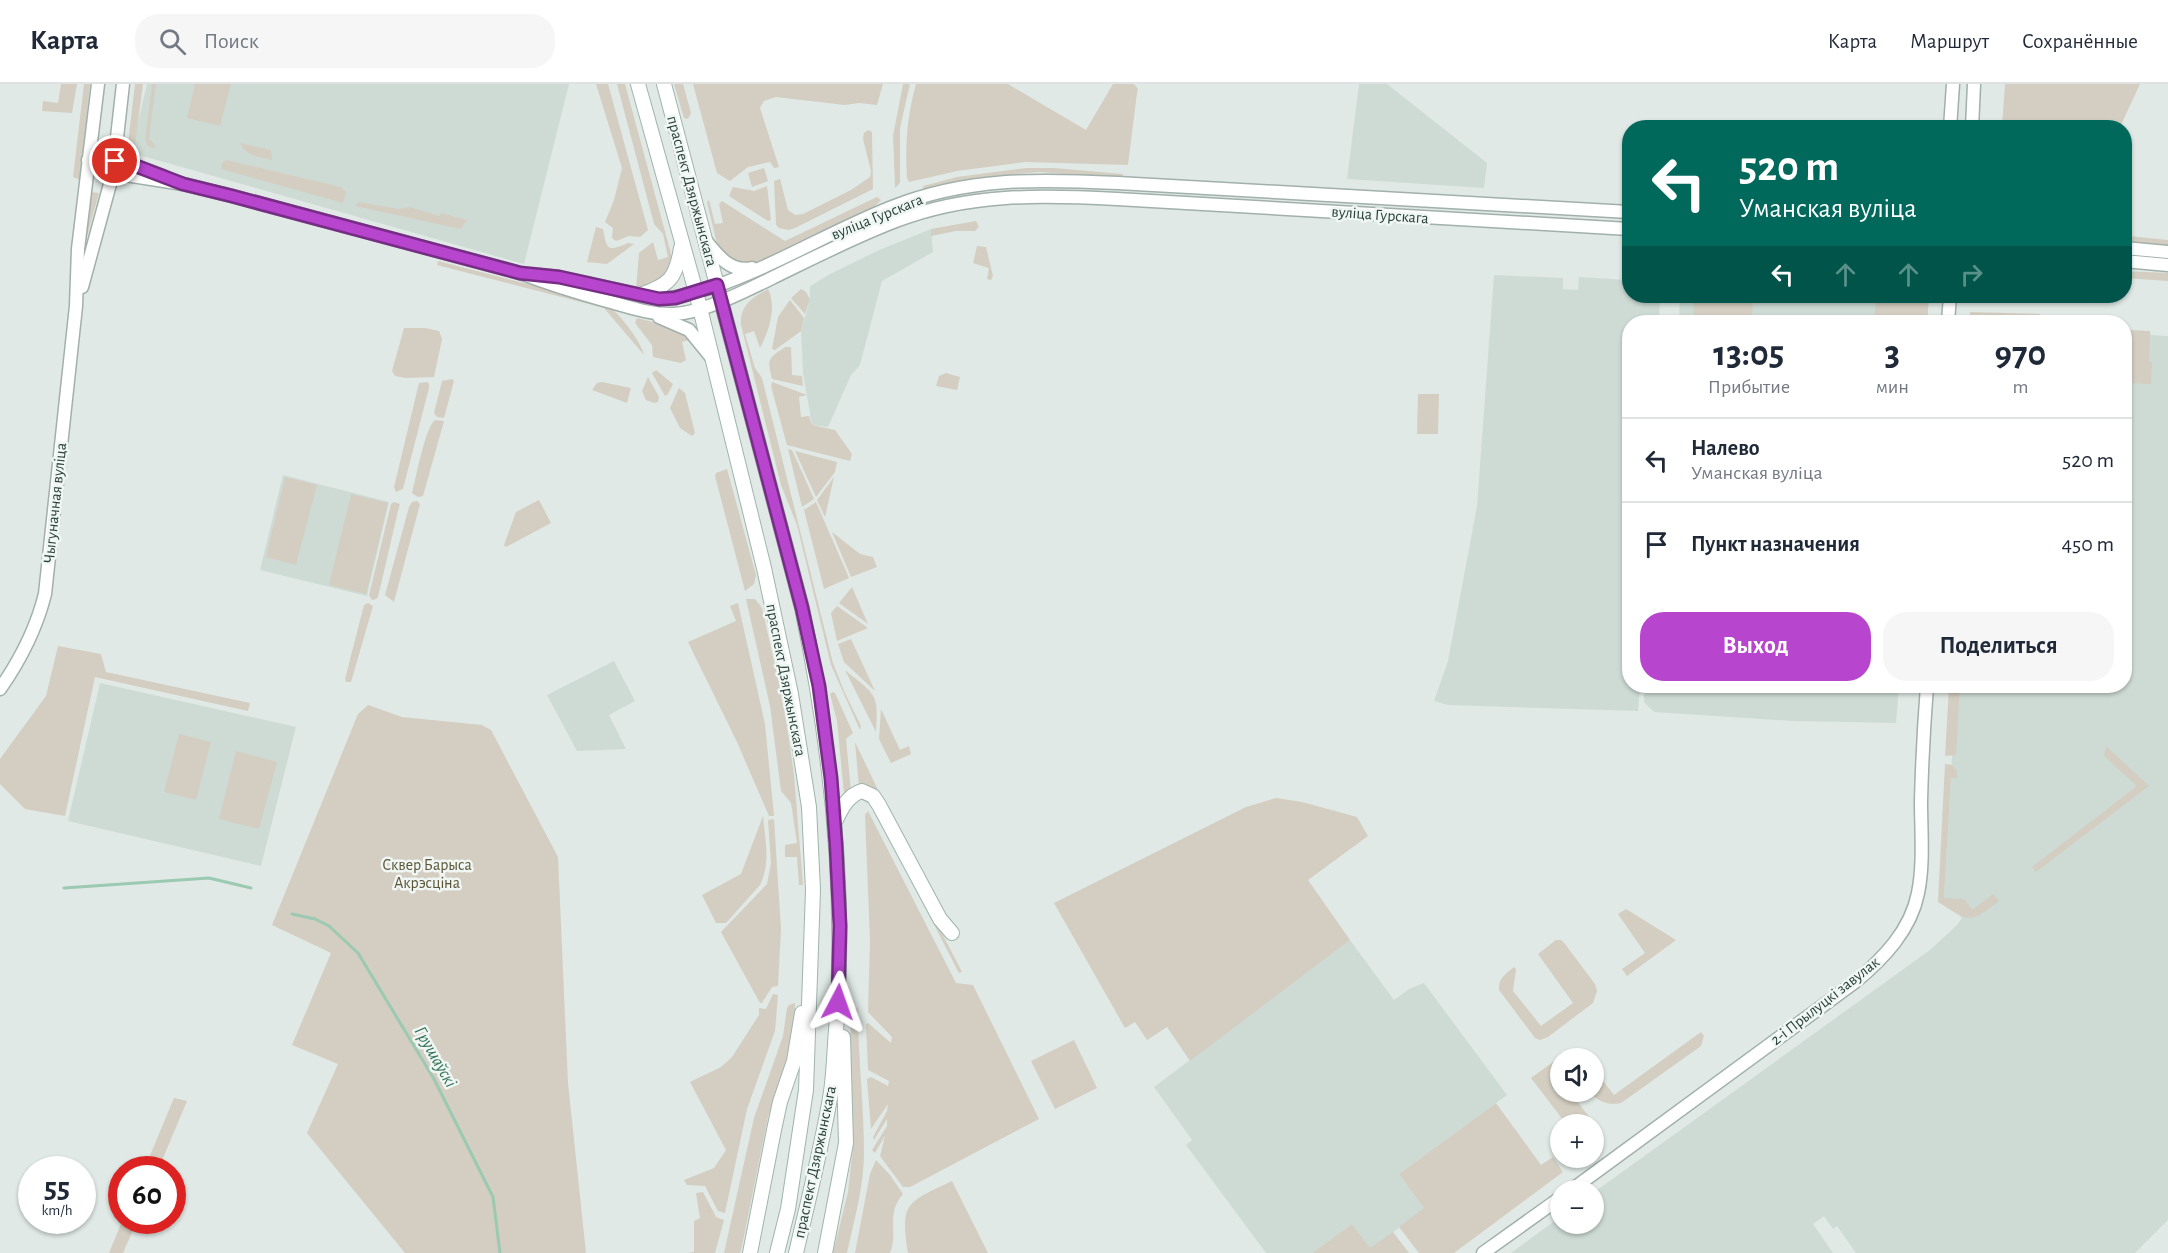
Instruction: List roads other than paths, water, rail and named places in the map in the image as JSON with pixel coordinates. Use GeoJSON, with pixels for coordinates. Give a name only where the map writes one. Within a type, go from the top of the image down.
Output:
{"type":"FeatureCollection","features":[{"type":"Feature","properties":{"kind":"main road","name":"Чыгуначная вуліца"},"geometry":{"type":"LineString","coordinates":[[0,689],[16,667],[39,620],[45,594],[76,306],[78,249],[98,84]]}},
{"type":"Feature","properties":{"kind":"main road","name":"Чыгуначная вуліца"},"geometry":{"type":"LineString","coordinates":[[76,306],[114,167],[123,84]]}},
{"type":"Feature","properties":{"kind":"main road","name":"праспект Дзяржынскага"},"geometry":{"type":"LineString","coordinates":[[638,84],[696,292],[768,583],[791,694],[808,807],[813,890],[806,1090],[788,1209],[777,1253]]}},
{"type":"Feature","properties":{"kind":"main road","name":"праспект Дзяржынскага"},"geometry":{"type":"LineString","coordinates":[[664,84],[802,608],[819,686],[831,778],[840,926],[840,978],[830,1096],[796,1253]]}},
{"type":"Feature","properties":{"kind":"main road"},"geometry":{"type":"LineString","coordinates":[[1951,120],[1953,84]]}},
{"type":"Feature","properties":{"kind":"main road"},"geometry":{"type":"LineString","coordinates":[[1972,120],[1974,84]]}},
{"type":"Feature","properties":{"kind":"main road"},"geometry":{"type":"LineString","coordinates":[[88,160],[114,167],[136,166],[183,184],[520,273],[554,286],[641,311],[689,330],[711,357]]}},
{"type":"Feature","properties":{"kind":"main road","name":"вуліца Гурскага"},"geometry":{"type":"LineString","coordinates":[[520,273],[559,277],[667,299],[717,285],[768,265],[892,207],[968,186],[1002,181],[1044,179],[1132,183],[1622,212]]}},
{"type":"Feature","properties":{"kind":"main road"},"geometry":{"type":"LineString","coordinates":[[1117,199],[1118,183]]}},
{"type":"Feature","properties":{"kind":"main road"},"geometry":{"type":"LineString","coordinates":[[1131,200],[1132,183]]}},
{"type":"Feature","properties":{"kind":"main road"},"geometry":{"type":"LineString","coordinates":[[968,186],[972,202]]}},
{"type":"Feature","properties":{"kind":"main road","name":"вуліца Гурскага"},"geometry":{"type":"LineString","coordinates":[[641,311],[674,314],[700,308],[721,301],[896,221],[927,211],[1003,197],[1044,195],[1622,229]]}},
{"type":"Feature","properties":{"kind":"main road"},"geometry":{"type":"LineString","coordinates":[[1320,211],[1328,200],[1335,196]]}},
{"type":"Feature","properties":{"kind":"main road"},"geometry":{"type":"LineString","coordinates":[[1486,222],[1487,205]]}},
{"type":"Feature","properties":{"kind":"main road"},"geometry":{"type":"LineString","coordinates":[[892,207],[896,221]]}},
{"type":"Feature","properties":{"kind":"main road"},"geometry":{"type":"LineString","coordinates":[[706,241],[718,257],[731,266],[746,270],[768,265]]}},
{"type":"Feature","properties":{"kind":"main road"},"geometry":{"type":"LineString","coordinates":[[640,295],[659,289],[672,278],[678,265],[682,243]]}},
{"type":"Feature","properties":{"kind":"main road"},"geometry":{"type":"LineString","coordinates":[[2132,249],[2168,252]]}},
{"type":"Feature","properties":{"kind":"main road"},"geometry":{"type":"LineString","coordinates":[[2132,262],[2168,264]]}},
{"type":"Feature","properties":{"kind":"main road","name":"2-і Прылуцкі завулак"},"geometry":{"type":"LineString","coordinates":[[1585,1180],[1855,982],[1876,965],[1892,947],[1907,921],[1918,893],[1927,693]]}},
{"type":"Feature","properties":{"kind":"main road"},"geometry":{"type":"LineString","coordinates":[[835,822],[852,795],[862,791],[873,796],[940,919],[952,933]]}},
{"type":"Feature","properties":{"kind":"main road"},"geometry":{"type":"LineString","coordinates":[[825,1253],[846,1143],[840,978]]}},
{"type":"Feature","properties":{"kind":"main road"},"geometry":{"type":"LineString","coordinates":[[750,1253],[780,1102],[794,1061],[809,979]]}},
{"type":"Feature","properties":{"kind":"main road"},"geometry":{"type":"LineString","coordinates":[[1484,1253],[1550,1205]]}},
{"type":"Feature","properties":{"kind":"waterway","name":"Грушаўскі"},"geometry":{"type":"LineString","coordinates":[[64,888],[209,878],[251,888]]}},
{"type":"Feature","properties":{"kind":"waterway","name":"Грушаўскі"},"geometry":{"type":"LineString","coordinates":[[292,914],[315,919],[329,926],[358,953],[434,1079],[493,1197],[500,1253]]}},
{"type":"Feature","properties":{"kind":"park label","name":"Сквер Барыса Акрэсціна"},"geometry":{"type":"Point","coordinates":[427,874]}}]}
